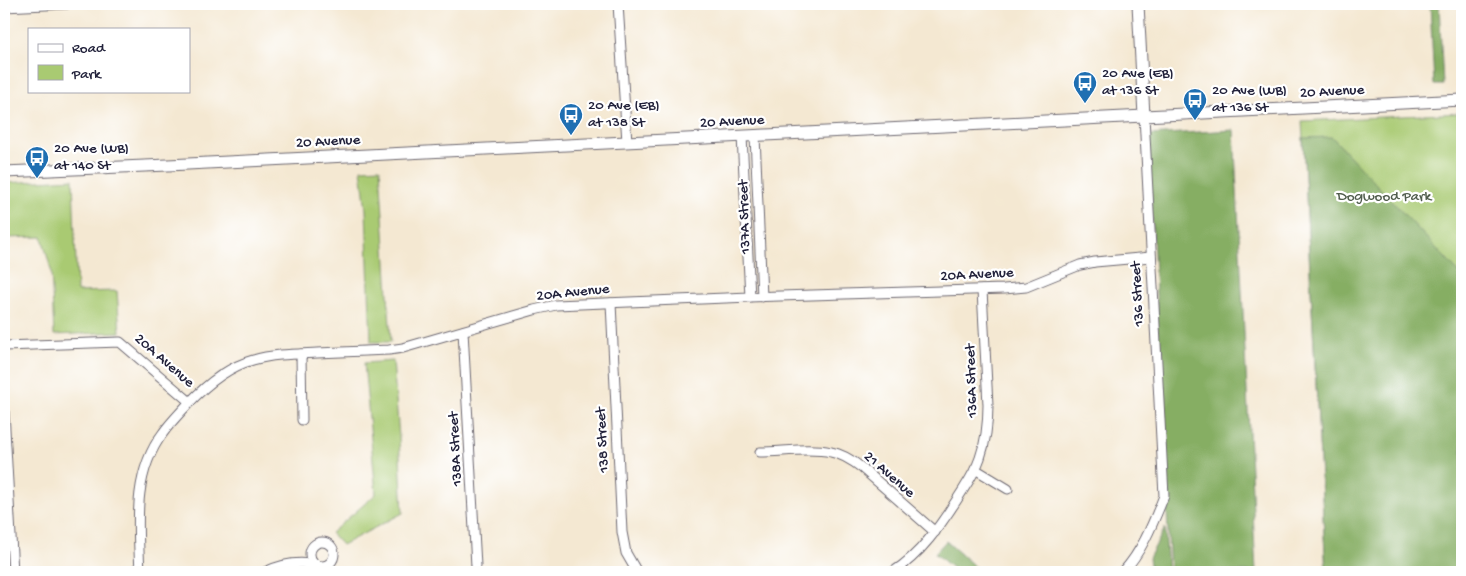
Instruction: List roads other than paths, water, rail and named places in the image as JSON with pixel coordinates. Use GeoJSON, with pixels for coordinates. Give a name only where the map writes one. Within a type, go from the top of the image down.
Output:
{"type":"FeatureCollection","features":[{"type":"Feature","properties":{"kind":"street"},"geometry":{"type":"LineString","coordinates":[[4,7],[67,4]]}},
{"type":"Feature","properties":{"kind":"street"},"geometry":{"type":"LineString","coordinates":[[618,4],[626,142]]}},
{"type":"Feature","properties":{"kind":"street","name":"136 Street"},"geometry":{"type":"LineString","coordinates":[[1123,572],[1133,562],[1141,549],[1164,496],[1138,4]]}},
{"type":"Feature","properties":{"kind":"street","name":"20 Avenue"},"geometry":{"type":"LineString","coordinates":[[4,172],[1462,100]]}},
{"type":"Feature","properties":{"kind":"street","name":"137A Street"},"geometry":{"type":"LineString","coordinates":[[742,136],[750,297]]}},
{"type":"Feature","properties":{"kind":"street","name":"137A Street"},"geometry":{"type":"LineString","coordinates":[[755,136],[762,297]]}},
{"type":"Feature","properties":{"kind":"street"},"geometry":{"type":"LineString","coordinates":[[747,231],[760,230]]}},
{"type":"Feature","properties":{"kind":"street","name":"20A Avenue"},"geometry":{"type":"LineString","coordinates":[[4,346],[120,342],[190,402],[212,380],[251,360],[268,356],[396,349],[416,345],[545,307],[567,304],[982,290],[1026,286],[1068,269],[1094,262],[1150,258]]}},
{"type":"Feature","properties":{"kind":"street","name":"136A Street"},"geometry":{"type":"LineString","coordinates":[[893,572],[908,561],[935,532],[968,484],[976,469],[984,446],[988,419],[982,290]]}},
{"type":"Feature","properties":{"kind":"street","name":"138 Street"},"geometry":{"type":"LineString","coordinates":[[610,303],[622,532],[626,553],[637,572]]}},
{"type":"Feature","properties":{"kind":"street","name":"138A Street"},"geometry":{"type":"LineString","coordinates":[[463,331],[476,566]]}},
{"type":"Feature","properties":{"kind":"street"},"geometry":{"type":"LineString","coordinates":[[301,354],[302,420]]}},
{"type":"Feature","properties":{"kind":"street"},"geometry":{"type":"LineString","coordinates":[[140,572],[138,503],[145,469],[162,434],[190,402]]}},
{"type":"Feature","properties":{"kind":"street"},"geometry":{"type":"LineString","coordinates":[[4,411],[13,572]]}},
{"type":"Feature","properties":{"kind":"street","name":"21 Avenue"},"geometry":{"type":"LineString","coordinates":[[760,452],[812,450],[830,451],[839,454],[862,468],[935,532]]}},
{"type":"Feature","properties":{"kind":"street"},"geometry":{"type":"LineString","coordinates":[[976,469],[1008,489]]}},
{"type":"Feature","properties":{"kind":"street"},"geometry":{"type":"LineString","coordinates":[[265,572],[279,566],[304,562],[318,569]]}},
{"type":"Feature","properties":{"kind":"place","name":"20 Ave (EB) at 136 St"},"geometry":{"type":"Point","coordinates":[1085,104]}},
{"type":"Feature","properties":{"kind":"place","name":"20 Ave (WB) at 136 St"},"geometry":{"type":"Point","coordinates":[1195,121]}},
{"type":"Feature","properties":{"kind":"place","name":"20 Ave (EB) at 138 St"},"geometry":{"type":"Point","coordinates":[571,136]}},
{"type":"Feature","properties":{"kind":"place","name":"20 Ave (WB) at 140 St"},"geometry":{"type":"Point","coordinates":[37,179]}},
{"type":"Feature","properties":{"kind":"park label","name":"Dogwood Park"},"geometry":{"type":"Point","coordinates":[1384,197]}}]}
